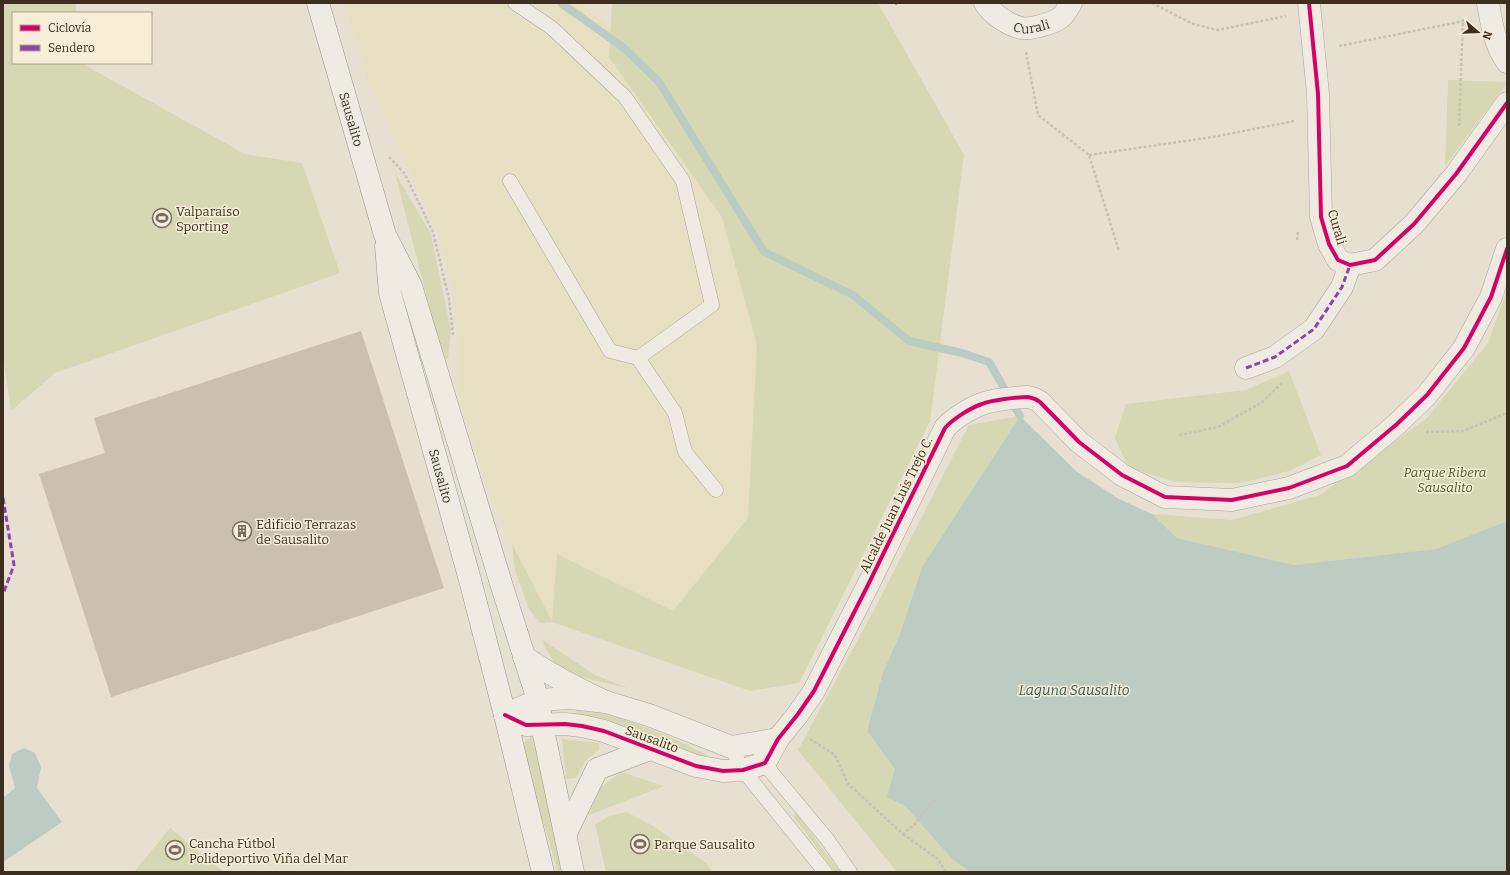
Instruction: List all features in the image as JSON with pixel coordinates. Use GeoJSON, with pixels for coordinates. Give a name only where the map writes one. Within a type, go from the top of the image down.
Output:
{"type":"FeatureCollection","features":[{"type":"Feature","properties":{"kind":"street","name":"Sausalito"},"geometry":{"type":"LineString","coordinates":[[318,3],[385,235],[390,293],[470,580],[505,715]]}},
{"type":"Feature","properties":{"kind":"street","name":"Curali"},"geometry":{"type":"LineString","coordinates":[[985,3],[1005,21],[1022,28],[1040,26],[1066,11]]}},
{"type":"Feature","properties":{"kind":"street"},"geometry":{"type":"LineString","coordinates":[[1488,3],[1490,16],[1501,54],[1507,62]]}},
{"type":"Feature","properties":{"kind":"street","name":"Curali"},"geometry":{"type":"LineString","coordinates":[[1299,7],[1314,51],[1318,94],[1321,217],[1329,244],[1338,260],[1350,265]]}},
{"type":"Feature","properties":{"kind":"street"},"geometry":{"type":"LineString","coordinates":[[1246,368],[1275,357],[1314,330],[1342,287],[1350,265],[1375,260],[1414,224],[1456,174],[1507,103]]}},
{"type":"Feature","properties":{"kind":"street","name":"Sausalito"},"geometry":{"type":"LineString","coordinates":[[385,235],[412,286],[500,580],[538,700],[542,725]]}},
{"type":"Feature","properties":{"kind":"street","name":"Alcalde Juan Luis Trejo C."},"geometry":{"type":"LineString","coordinates":[[784,732],[814,691],[946,428],[951,422],[982,403],[1027,397],[1034,398],[1040,402],[1079,442],[1122,475],[1165,497],[1232,500],[1289,488],[1347,466],[1397,424],[1427,394],[1464,348],[1491,296],[1507,249]]}},
{"type":"Feature","properties":{"kind":"street"},"geometry":{"type":"LineString","coordinates":[[524,657],[572,686],[606,702]]}},
{"type":"Feature","properties":{"kind":"street","name":"Sausalito"},"geometry":{"type":"LineString","coordinates":[[505,715],[538,700],[571,698],[606,702],[649,715],[731,747]]}},
{"type":"Feature","properties":{"kind":"street","name":"Sausalito"},"geometry":{"type":"LineString","coordinates":[[505,715],[526,725],[565,724],[604,731],[696,766],[723,771],[743,770],[765,763]]}},
{"type":"Feature","properties":{"kind":"street"},"geometry":{"type":"LineString","coordinates":[[505,715],[543,872]]}},
{"type":"Feature","properties":{"kind":"street"},"geometry":{"type":"LineString","coordinates":[[542,725],[573,872]]}},
{"type":"Feature","properties":{"kind":"street"},"geometry":{"type":"LineString","coordinates":[[731,747],[754,742],[784,732]]}},
{"type":"Feature","properties":{"kind":"street"},"geometry":{"type":"LineString","coordinates":[[765,763],[784,732]]}},
{"type":"Feature","properties":{"kind":"street"},"geometry":{"type":"LineString","coordinates":[[566,834],[597,769],[650,749]]}},
{"type":"Feature","properties":{"kind":"lane"},"geometry":{"type":"LineString","coordinates":[[515,3],[552,28],[625,97],[683,181],[712,305],[638,358]]}},
{"type":"Feature","properties":{"kind":"lane"},"geometry":{"type":"LineString","coordinates":[[510,180],[610,351],[638,358],[675,413],[685,452],[716,490]]}},
{"type":"Feature","properties":{"kind":"lane"},"geometry":{"type":"LineString","coordinates":[[754,742],[765,763],[826,839],[850,872]]}},
{"type":"Feature","properties":{"kind":"lane"},"geometry":{"type":"LineString","coordinates":[[731,747],[743,770],[767,802],[783,819],[825,872]]}},
{"type":"Feature","properties":{"kind":"path"},"geometry":{"type":"LineString","coordinates":[[1152,3],[1193,24],[1218,30],[1286,16],[1299,7]]}},
{"type":"Feature","properties":{"kind":"path"},"geometry":{"type":"LineString","coordinates":[[1458,128],[1464,21],[1463,15]]}},
{"type":"Feature","properties":{"kind":"path"},"geometry":{"type":"LineString","coordinates":[[1314,51],[1464,21]]}},
{"type":"Feature","properties":{"kind":"path"},"geometry":{"type":"LineString","coordinates":[[1022,28],[1038,115],[1089,155],[1119,251]]}},
{"type":"Feature","properties":{"kind":"path"},"geometry":{"type":"LineString","coordinates":[[1089,155],[1213,137],[1293,122],[1318,94]]}},
{"type":"Feature","properties":{"kind":"path"},"geometry":{"type":"LineString","coordinates":[[1179,435],[1218,427],[1261,403],[1287,378]]}},
{"type":"Feature","properties":{"kind":"path"},"geometry":{"type":"LineString","coordinates":[[1424,432],[1463,431],[1507,413]]}},
{"type":"Feature","properties":{"kind":"path"},"geometry":{"type":"LineString","coordinates":[[784,732],[835,755],[848,784],[903,834],[938,859],[946,872]]}},
{"type":"Feature","properties":{"kind":"path"},"geometry":{"type":"LineString","coordinates":[[903,834],[914,826],[936,798]]}},
{"type":"Feature","properties":{"kind":"shaded area"},"geometry":{"type":"Polygon","coordinates":[[[345,3],[578,3],[615,31],[756,259],[944,338],[930,421],[799,683],[750,691],[552,622],[517,555],[485,483],[458,390],[457,337],[453,295],[437,231],[368,82],[345,3]]]}},
{"type":"Feature","properties":{"kind":"green space","name":"Valparaíso Sporting"},"geometry":{"type":"Polygon","coordinates":[[[3,3],[76,3],[76,12],[12,12],[12,64],[83,64],[245,154],[302,163],[340,273],[55,373],[11,411],[3,355],[3,3]]]}},
{"type":"Feature","properties":{"kind":"green space"},"geometry":{"type":"Polygon","coordinates":[[[612,3],[878,3],[964,155],[930,421],[799,683],[750,691],[552,622],[540,623],[529,609],[515,570],[512,544],[552,621],[557,554],[673,611],[748,518],[757,345],[722,217],[609,57],[612,3]]]}},
{"type":"Feature","properties":{"kind":"green space"},"geometry":{"type":"Polygon","coordinates":[[[1448,80],[1507,83],[1445,166],[1448,80]]]}},
{"type":"Feature","properties":{"kind":"green space"},"geometry":{"type":"Polygon","coordinates":[[[395,173],[431,234],[451,331],[448,358],[443,360],[395,173]]]}},
{"type":"Feature","properties":{"kind":"green space","name":"Parque Ribera Sausalito"},"geometry":{"type":"Polygon","coordinates":[[[1507,290],[1507,521],[1436,549],[1294,565],[1177,538],[1152,514],[1232,520],[1320,495],[1426,419],[1488,343],[1507,290]]]}},
{"type":"Feature","properties":{"kind":"green space"},"geometry":{"type":"Polygon","coordinates":[[[1289,371],[1321,455],[1289,471],[1242,483],[1175,482],[1128,467],[1115,438],[1126,404],[1246,390],[1289,371]]]}},
{"type":"Feature","properties":{"kind":"green space"},"geometry":{"type":"Polygon","coordinates":[[[1020,416],[922,567],[900,634],[883,672],[867,731],[895,769],[888,797],[905,806],[952,859],[970,872],[897,872],[798,750],[875,608],[969,425],[1020,416]]]}},
{"type":"Feature","properties":{"kind":"green space"},"geometry":{"type":"Polygon","coordinates":[[[541,639],[595,675],[628,688],[580,677],[556,664],[541,639]]]}},
{"type":"Feature","properties":{"kind":"green space"},"geometry":{"type":"Polygon","coordinates":[[[576,709],[610,715],[627,720],[675,739],[706,754],[707,758],[705,760],[577,717],[576,709]]]}},
{"type":"Feature","properties":{"kind":"green space"},"geometry":{"type":"Polygon","coordinates":[[[539,735],[563,872],[558,872],[521,746],[531,736],[539,735]]]}},
{"type":"Feature","properties":{"kind":"green space"},"geometry":{"type":"Polygon","coordinates":[[[562,739],[599,743],[599,750],[586,760],[576,778],[566,779],[562,739]]]}},
{"type":"Feature","properties":{"kind":"green space"},"geometry":{"type":"Polygon","coordinates":[[[621,772],[664,786],[589,815],[601,787],[621,772]]]}},
{"type":"Feature","properties":{"kind":"green space","name":"Parque Sausalito"},"geometry":{"type":"Polygon","coordinates":[[[626,812],[652,825],[707,864],[712,872],[606,872],[595,824],[610,816],[626,812]]]}},
{"type":"Feature","properties":{"kind":"green space"},"geometry":{"type":"Polygon","coordinates":[[[796,813],[840,872],[835,872],[793,816],[796,813]]]}},
{"type":"Feature","properties":{"kind":"green space","name":"Cancha Fútbol Polideportivo Viña del Mar"},"geometry":{"type":"Polygon","coordinates":[[[170,828],[224,872],[134,872],[170,828]]]}},
{"type":"Feature","properties":{"kind":"water","name":"Laguna Sausalito"},"geometry":{"type":"Polygon","coordinates":[[[1020,416],[1076,471],[1119,499],[1152,514],[1177,538],[1294,565],[1436,549],[1507,521],[1507,872],[970,872],[952,859],[905,806],[887,797],[895,769],[867,731],[883,672],[900,634],[922,567],[1020,416]]]}},
{"type":"Feature","properties":{"kind":"water"},"geometry":{"type":"Polygon","coordinates":[[[24,748],[35,753],[41,767],[37,788],[62,822],[3,862],[3,798],[15,788],[9,766],[12,754],[24,748]]]}},
{"type":"Feature","properties":{"kind":"building","name":"Edificio Terrazas de Sausalito"},"geometry":{"type":"Polygon","coordinates":[[[361,331],[444,588],[111,697],[39,474],[105,453],[94,418],[361,331]]]}},
{"type":"Feature","properties":{"kind":"waterway"},"geometry":{"type":"LineString","coordinates":[[561,3],[624,48],[659,82],[764,252],[853,295],[909,341],[962,353],[989,362],[1020,416]]}},
{"type":"Feature","properties":{"kind":"marked path"},"geometry":{"type":"LineString","coordinates":[[1246,368],[1275,357],[1314,329],[1342,287],[1350,265]]}},
{"type":"Feature","properties":{"kind":"marked path"},"geometry":{"type":"LineString","coordinates":[[3,498],[14,565],[3,594]]}},
{"type":"Feature","properties":{"kind":"cycle path"},"geometry":{"type":"LineString","coordinates":[[1309,3],[1318,94],[1321,217],[1329,244],[1338,260],[1350,265],[1375,260],[1414,224],[1456,174],[1507,103]]}},
{"type":"Feature","properties":{"kind":"cycle path"},"geometry":{"type":"LineString","coordinates":[[505,715],[526,725],[565,724],[604,731],[696,766],[723,771],[743,770],[765,763],[778,739],[814,691],[945,428],[967,411],[977,406],[998,400],[1024,397],[1036,399],[1079,442],[1122,475],[1165,497],[1232,500],[1289,488],[1347,466],[1397,424],[1427,395],[1464,348],[1491,297],[1507,249]]}},
{"type":"Feature","properties":{"kind":"place","name":"Valparaíso Sporting"},"geometry":{"type":"Point","coordinates":[162,218]}},
{"type":"Feature","properties":{"kind":"place","name":"Edificio Terrazas de Sausalito"},"geometry":{"type":"Point","coordinates":[242,531]}},
{"type":"Feature","properties":{"kind":"place","name":"Parque Sausalito"},"geometry":{"type":"Point","coordinates":[640,844]}},
{"type":"Feature","properties":{"kind":"place","name":"Cancha Fútbol Polideportivo Viña del Mar"},"geometry":{"type":"Point","coordinates":[175,850]}}]}
